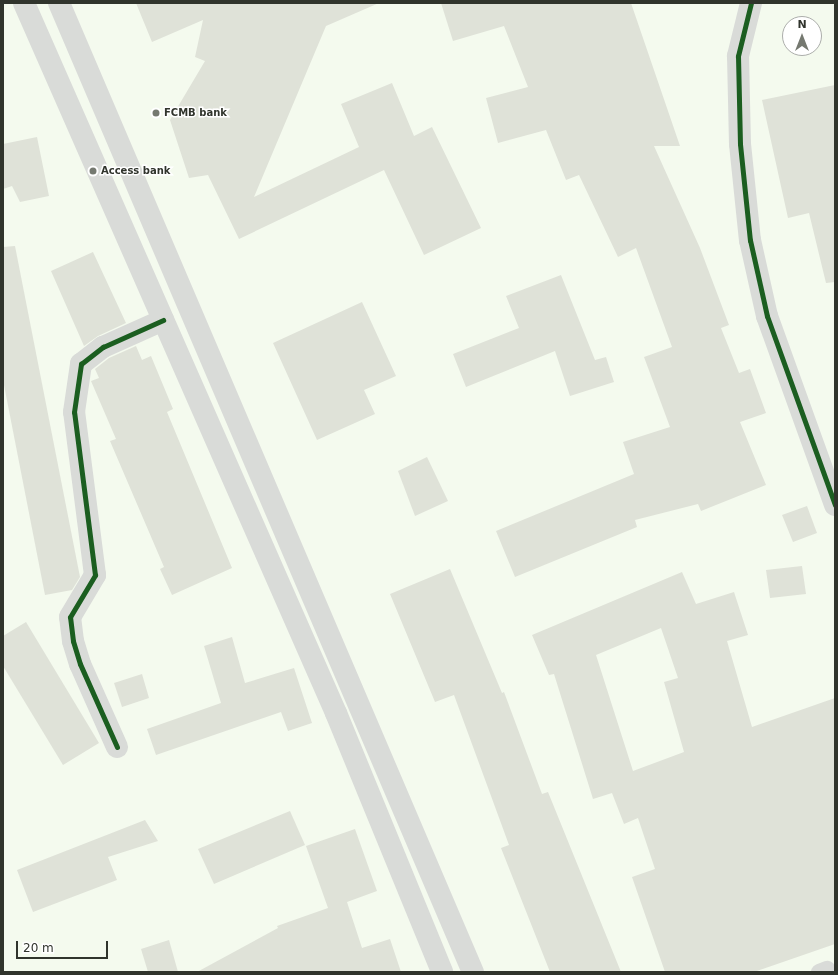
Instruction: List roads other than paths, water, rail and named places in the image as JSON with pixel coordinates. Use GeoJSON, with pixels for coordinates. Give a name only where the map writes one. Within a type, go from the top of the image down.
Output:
{"type":"FeatureCollection","features":[{"type":"Feature","properties":{"kind":"main road"},"geometry":{"type":"LineString","coordinates":[[24,3],[336,713],[442,972]]}},
{"type":"Feature","properties":{"kind":"main road"},"geometry":{"type":"LineString","coordinates":[[58,3],[473,972]]}},
{"type":"Feature","properties":{"kind":"main road"},"geometry":{"type":"LineString","coordinates":[[751,3],[738,56],[740,144],[750,240],[767,316],[835,505]]}},
{"type":"Feature","properties":{"kind":"main road"},"geometry":{"type":"LineString","coordinates":[[118,747],[80,664],[73,641],[70,616],[95,575],[74,412],[81,364],[103,347],[163,320]]}},
{"type":"Feature","properties":{"kind":"place","name":"FCMB bank"},"geometry":{"type":"Point","coordinates":[156,113]}},
{"type":"Feature","properties":{"kind":"place","name":"Access bank"},"geometry":{"type":"Point","coordinates":[93,171]}}]}
